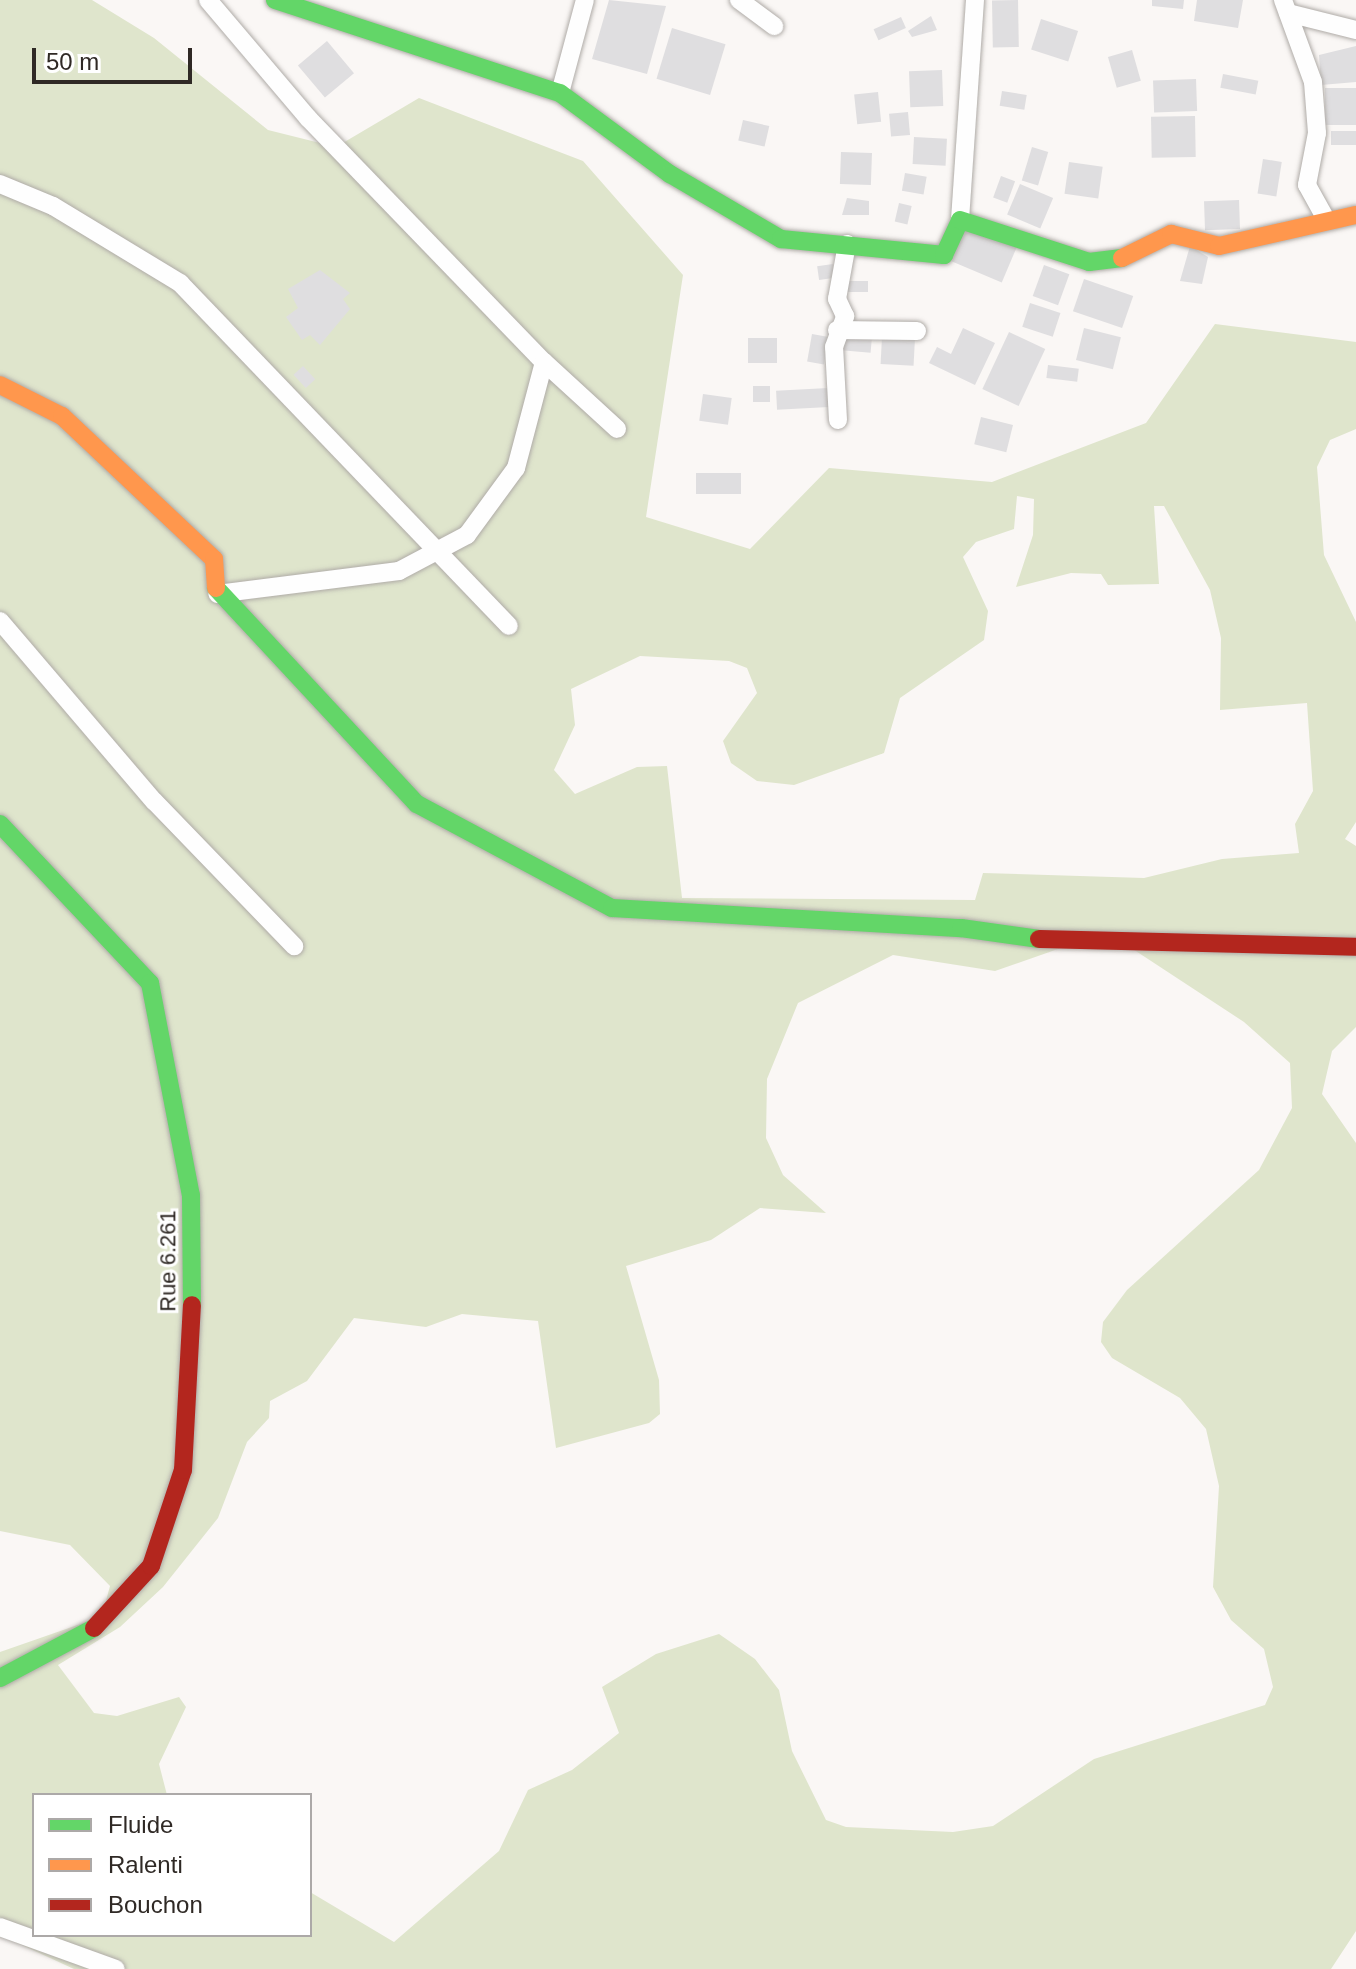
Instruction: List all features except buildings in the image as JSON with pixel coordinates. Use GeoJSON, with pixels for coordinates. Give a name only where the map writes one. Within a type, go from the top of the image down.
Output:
{"type":"FeatureCollection","features":[{"type":"Feature","properties":{"kind":"street"},"geometry":{"type":"LineString","coordinates":[[208,0],[317,127],[544,362],[617,429]]}},
{"type":"Feature","properties":{"kind":"street"},"geometry":{"type":"LineString","coordinates":[[275,0],[560,93],[670,174],[781,239],[944,255],[960,220],[975,0]]}},
{"type":"Feature","properties":{"kind":"street"},"geometry":{"type":"LineString","coordinates":[[560,93],[585,0]]}},
{"type":"Feature","properties":{"kind":"street"},"geometry":{"type":"LineString","coordinates":[[739,0],[774,26]]}},
{"type":"Feature","properties":{"kind":"street"},"geometry":{"type":"LineString","coordinates":[[1286,6],[1313,82],[1317,133],[1307,185],[1325,217]]}},
{"type":"Feature","properties":{"kind":"street"},"geometry":{"type":"LineString","coordinates":[[1286,6],[1356,30]]}},
{"type":"Feature","properties":{"kind":"street"},"geometry":{"type":"LineString","coordinates":[[0,184],[53,206],[180,283],[509,626]]}},
{"type":"Feature","properties":{"kind":"street"},"geometry":{"type":"LineString","coordinates":[[960,220],[1089,262],[1133,256],[1171,234],[1219,246],[1325,217],[1356,215]]}},
{"type":"Feature","properties":{"kind":"street"},"geometry":{"type":"LineString","coordinates":[[838,420],[837,330],[845,316],[837,299],[847,244]]}},
{"type":"Feature","properties":{"kind":"street"},"geometry":{"type":"LineString","coordinates":[[837,330],[917,331]]}},
{"type":"Feature","properties":{"kind":"street"},"geometry":{"type":"LineString","coordinates":[[217,594],[329,584],[399,571],[441,553],[490,511],[516,468],[544,362]]}},
{"type":"Feature","properties":{"kind":"street"},"geometry":{"type":"LineString","coordinates":[[0,385],[62,416],[214,559],[217,594],[417,804],[612,908],[961,928],[1085,946],[1356,947]]}},
{"type":"Feature","properties":{"kind":"street"},"geometry":{"type":"LineString","coordinates":[[0,621],[154,801],[294,946]]}},
{"type":"Feature","properties":{"kind":"street","name":"Rue 6.261"},"geometry":{"type":"LineString","coordinates":[[0,824],[150,983],[192,1211],[192,1368],[172,1520],[125,1600],[91,1631],[0,1678]]}},
{"type":"Feature","properties":{"kind":"street"},"geometry":{"type":"LineString","coordinates":[[0,1927],[116,1969]]}},
{"type":"Feature","properties":{"kind":"green space"},"geometry":{"type":"Polygon","coordinates":[[[0,0],[92,0],[154,38],[268,130],[336,147],[419,98],[583,161],[683,275],[646,517],[750,549],[829,468],[992,482],[1146,423],[1215,324],[1356,342],[1356,429],[1330,440],[1317,467],[1324,555],[1356,622],[1356,822],[1345,839],[1356,846],[1356,1027],[1332,1051],[1322,1094],[1356,1143],[1356,1931],[1331,1969],[74,1969],[0,1935],[0,1652],[89,1621],[104,1608],[110,1586],[70,1545],[0,1531],[0,0]],[[1017,496],[1014,529],[976,542],[963,557],[988,611],[984,640],[900,698],[884,753],[794,785],[757,781],[731,763],[723,741],[757,693],[747,668],[729,661],[640,656],[571,689],[575,725],[554,770],[575,794],[637,767],[667,766],[682,898],[975,900],[983,873],[1144,878],[1222,859],[1299,853],[1295,824],[1313,791],[1307,703],[1220,710],[1221,638],[1210,590],[1164,506],[1154,506],[1159,584],[1108,585],[1101,574],[1071,573],[1016,587],[1033,535],[1034,499],[1017,496]],[[1095,936],[995,971],[893,955],[798,1003],[767,1079],[766,1138],[783,1175],[826,1213],[760,1208],[711,1240],[626,1266],[659,1380],[660,1414],[649,1423],[556,1448],[538,1321],[462,1314],[426,1327],[354,1318],[307,1381],[270,1401],[269,1418],[247,1442],[218,1518],[163,1587],[120,1627],[58,1665],[94,1713],[117,1716],[179,1697],[186,1707],[159,1764],[166,1793],[32,1793],[32,1937],[312,1937],[312,1893],[394,1942],[499,1851],[528,1790],[572,1770],[619,1733],[602,1687],[656,1654],[719,1634],[755,1659],[779,1690],[792,1751],[826,1820],[846,1827],[953,1832],[993,1826],[1094,1759],[1265,1705],[1273,1687],[1264,1649],[1231,1620],[1213,1587],[1219,1486],[1206,1429],[1180,1398],[1112,1358],[1101,1342],[1103,1322],[1127,1290],[1259,1170],[1292,1108],[1290,1063],[1244,1022],[1116,938],[1095,936]]]}},
{"type":"Feature","properties":{"kind":"traffic: fast"},"geometry":{"type":"LineString","coordinates":[[275,0],[560,93],[670,174],[781,239],[944,255],[960,220],[1089,262],[1122,258]]}},
{"type":"Feature","properties":{"kind":"traffic: fast"},"geometry":{"type":"LineString","coordinates":[[216,588],[417,804],[612,908],[961,928],[1039,939]]}},
{"type":"Feature","properties":{"kind":"traffic: fast"},"geometry":{"type":"LineString","coordinates":[[0,824],[150,983],[191,1195],[192,1305]]}},
{"type":"Feature","properties":{"kind":"traffic: fast"},"geometry":{"type":"LineString","coordinates":[[0,1678],[94,1628]]}},
{"type":"Feature","properties":{"kind":"traffic: slow"},"geometry":{"type":"LineString","coordinates":[[1122,258],[1171,234],[1219,246],[1356,215]]}},
{"type":"Feature","properties":{"kind":"traffic: slow"},"geometry":{"type":"LineString","coordinates":[[0,385],[62,416],[214,559],[216,588]]}},
{"type":"Feature","properties":{"kind":"traffic: jam"},"geometry":{"type":"LineString","coordinates":[[1039,939],[1356,947]]}},
{"type":"Feature","properties":{"kind":"traffic: jam"},"geometry":{"type":"LineString","coordinates":[[94,1628],[151,1566],[183,1470],[192,1305]]}}]}
